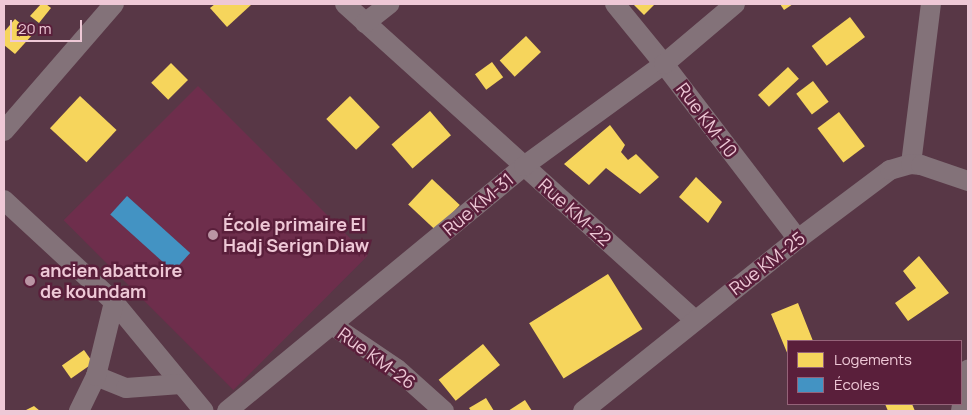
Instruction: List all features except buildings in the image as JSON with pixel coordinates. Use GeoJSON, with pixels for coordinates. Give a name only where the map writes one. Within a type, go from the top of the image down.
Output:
{"type":"FeatureCollection","features":[{"type":"Feature","properties":{"kind":"street"},"geometry":{"type":"LineString","coordinates":[[4,131],[114,4]]}},
{"type":"Feature","properties":{"kind":"street","name":"Rue KM-22"},"geometry":{"type":"LineString","coordinates":[[344,4],[695,320]]}},
{"type":"Feature","properties":{"kind":"street"},"geometry":{"type":"LineString","coordinates":[[365,23],[389,4]]}},
{"type":"Feature","properties":{"kind":"street","name":"Rue KM-10"},"geometry":{"type":"LineString","coordinates":[[614,4],[664,64],[798,239]]}},
{"type":"Feature","properties":{"kind":"street","name":"Rue KM-31"},"geometry":{"type":"LineString","coordinates":[[227,411],[524,166],[664,64],[735,4]]}},
{"type":"Feature","properties":{"kind":"street"},"geometry":{"type":"LineString","coordinates":[[931,4],[911,164],[922,165],[968,181]]}},
{"type":"Feature","properties":{"kind":"street","name":"Rue KM-25"},"geometry":{"type":"LineString","coordinates":[[583,411],[798,239],[890,170],[911,164]]}},
{"type":"Feature","properties":{"kind":"street"},"geometry":{"type":"LineString","coordinates":[[4,200],[114,302],[204,411]]}},
{"type":"Feature","properties":{"kind":"street"},"geometry":{"type":"LineString","coordinates":[[79,411],[96,376],[114,302]]}},
{"type":"Feature","properties":{"kind":"street","name":"Rue KM-26"},"geometry":{"type":"LineString","coordinates":[[332,325],[397,369],[444,411]]}},
{"type":"Feature","properties":{"kind":"street"},"geometry":{"type":"LineString","coordinates":[[961,411],[968,370]]}},
{"type":"Feature","properties":{"kind":"street"},"geometry":{"type":"LineString","coordinates":[[96,376],[126,388],[182,384]]}},
{"type":"Feature","properties":{"kind":"shaded area","name":"École primaire El Hadj Serign Diaw"},"geometry":{"type":"Polygon","coordinates":[[[198,86],[368,256],[233,390],[64,220],[198,86]]]}},
{"type":"Feature","properties":{"kind":"place","name":"École primaire El Hadj Serign Diaw"},"geometry":{"type":"Point","coordinates":[213,235]}},
{"type":"Feature","properties":{"kind":"place","name":"ancien abattoire de koundam"},"geometry":{"type":"Point","coordinates":[30,281]}}]}
